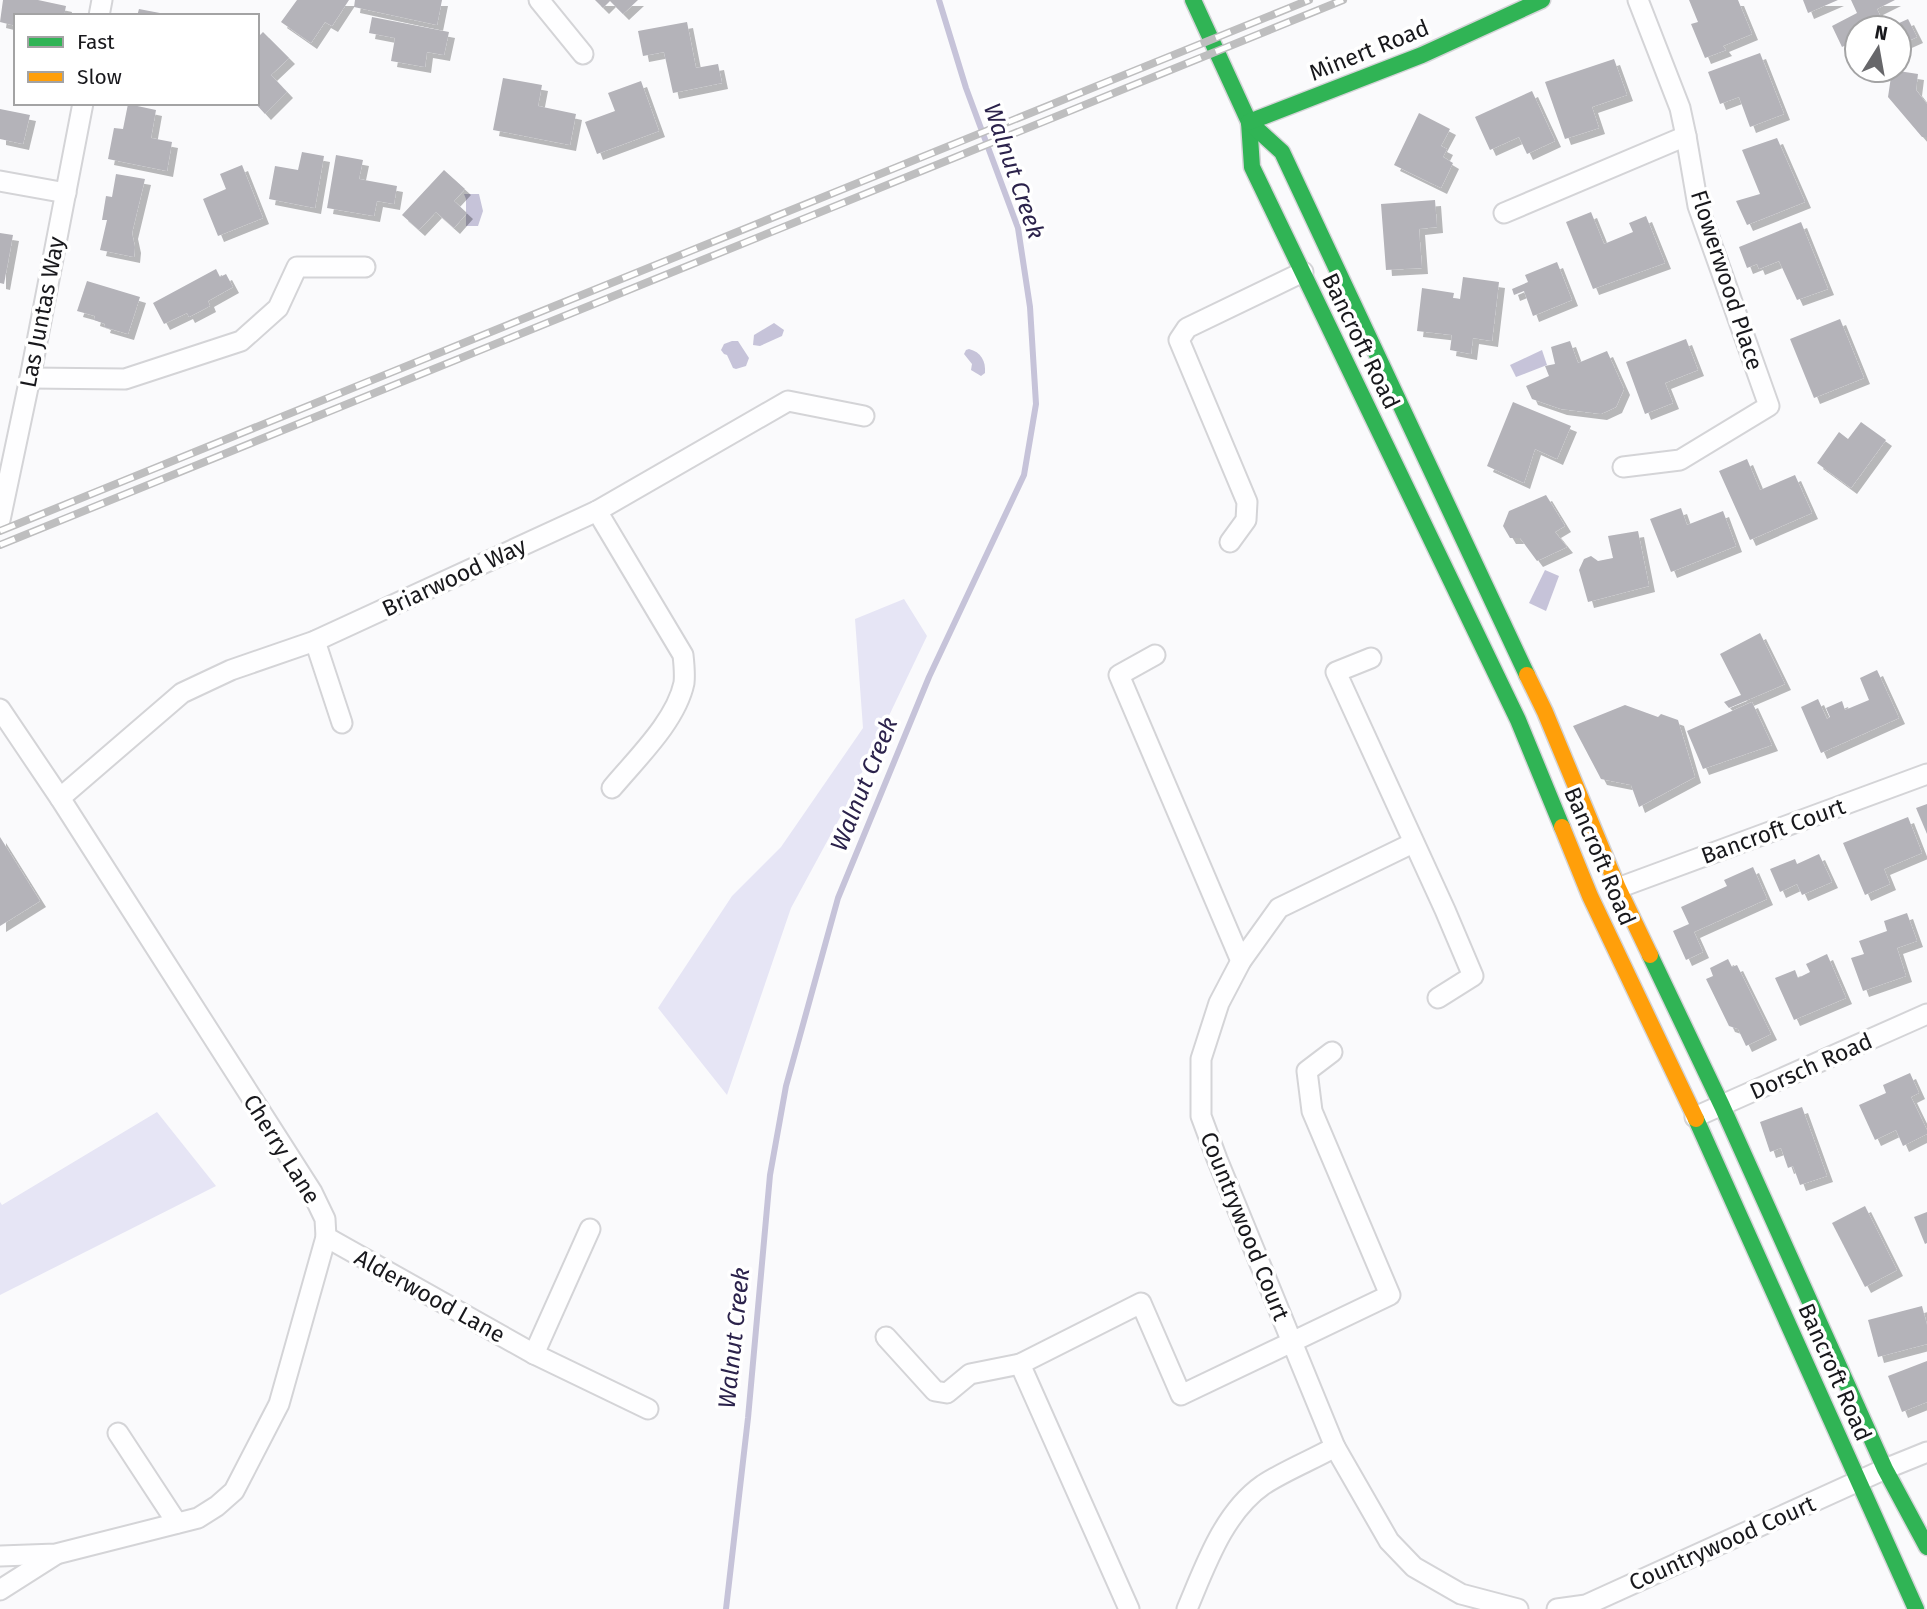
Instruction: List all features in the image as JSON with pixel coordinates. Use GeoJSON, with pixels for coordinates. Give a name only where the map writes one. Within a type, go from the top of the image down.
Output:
{"type":"FeatureCollection","features":[{"type":"Feature","properties":{"kind":"street"},"geometry":{"type":"LineString","coordinates":[[539,0],[583,54]]}},
{"type":"Feature","properties":{"kind":"street","name":"Bancroft Road"},"geometry":{"type":"LineString","coordinates":[[1193,0],[1249,122],[1252,167],[1518,720],[1590,896],[1695,1117],[1916,1609]]}},
{"type":"Feature","properties":{"kind":"street","name":"Minert Road"},"geometry":{"type":"LineString","coordinates":[[1249,122],[1422,55],[1542,0]]}},
{"type":"Feature","properties":{"kind":"street","name":"Flowerwood Place"},"geometry":{"type":"LineString","coordinates":[[1623,467],[1680,460],[1769,406],[1698,206],[1686,136],[1673,89],[1638,0]]}},
{"type":"Feature","properties":{"kind":"street","name":"Las Juntas Way"},"geometry":{"type":"LineString","coordinates":[[0,520],[8,443],[30,378],[83,105]]}},
{"type":"Feature","properties":{"kind":"street","name":"Bancroft Road"},"geometry":{"type":"LineString","coordinates":[[1249,122],[1282,152],[1545,712],[1618,888],[1722,1106],[1885,1469],[1927,1547]]}},
{"type":"Feature","properties":{"kind":"street"},"geometry":{"type":"LineString","coordinates":[[1504,213],[1686,136]]}},
{"type":"Feature","properties":{"kind":"street"},"geometry":{"type":"LineString","coordinates":[[0,181],[66,193]]}},
{"type":"Feature","properties":{"kind":"street"},"geometry":{"type":"LineString","coordinates":[[30,378],[125,379],[215,350],[241,341],[278,308],[297,267],[365,267]]}},
{"type":"Feature","properties":{"kind":"street"},"geometry":{"type":"LineString","coordinates":[[1230,542],[1246,520],[1247,502],[1179,340],[1187,328],[1303,272]]}},
{"type":"Feature","properties":{"kind":"street","name":"Briarwood Way"},"geometry":{"type":"LineString","coordinates":[[61,798],[181,693],[231,670],[315,642],[597,511],[788,401],[864,416]]}},
{"type":"Feature","properties":{"kind":"street"},"geometry":{"type":"LineString","coordinates":[[597,511],[683,655],[685,680],[679,702],[668,720],[612,788]]}},
{"type":"Feature","properties":{"kind":"street"},"geometry":{"type":"LineString","coordinates":[[315,642],[342,723]]}},
{"type":"Feature","properties":{"kind":"street"},"geometry":{"type":"LineString","coordinates":[[1155,655],[1119,675],[1241,961]]}},
{"type":"Feature","properties":{"kind":"street"},"geometry":{"type":"LineString","coordinates":[[1370,659],[1336,673],[1474,976],[1438,998]]}},
{"type":"Feature","properties":{"kind":"street","name":"Cherry Lane"},"geometry":{"type":"LineString","coordinates":[[0,709],[61,798],[312,1192],[325,1219],[326,1237],[279,1404],[234,1491],[198,1518],[56,1555],[0,1556]]}},
{"type":"Feature","properties":{"kind":"street","name":"Bancroft Court"},"geometry":{"type":"LineString","coordinates":[[1618,888],[1927,774]]}},
{"type":"Feature","properties":{"kind":"street","name":"Countrywood Court"},"geometry":{"type":"LineString","coordinates":[[1413,843],[1279,908],[1241,961],[1219,1003],[1201,1059],[1201,1116],[1335,1447],[1389,1541],[1414,1567],[1461,1594],[1518,1609]]}},
{"type":"Feature","properties":{"kind":"street","name":"Dorsch Road"},"geometry":{"type":"LineString","coordinates":[[1695,1117],[1927,1014]]}},
{"type":"Feature","properties":{"kind":"street"},"geometry":{"type":"LineString","coordinates":[[886,1337],[935,1391],[947,1393],[970,1374],[1020,1364],[1141,1303],[1181,1395],[1390,1296],[1312,1111],[1307,1071],[1332,1052]]}},
{"type":"Feature","properties":{"kind":"street"},"geometry":{"type":"LineString","coordinates":[[534,1354],[590,1229]]}},
{"type":"Feature","properties":{"kind":"street","name":"Alderwood Lane"},"geometry":{"type":"LineString","coordinates":[[326,1237],[534,1354],[648,1409]]}},
{"type":"Feature","properties":{"kind":"street"},"geometry":{"type":"LineString","coordinates":[[1020,1364],[1129,1609]]}},
{"type":"Feature","properties":{"kind":"street"},"geometry":{"type":"LineString","coordinates":[[118,1433],[177,1523]]}},
{"type":"Feature","properties":{"kind":"street"},"geometry":{"type":"LineString","coordinates":[[1187,1609],[1217,1540],[1243,1504],[1262,1486],[1335,1447]]}},
{"type":"Feature","properties":{"kind":"street","name":"Countrywood Court"},"geometry":{"type":"LineString","coordinates":[[1557,1609],[1586,1605],[1927,1452]]}},
{"type":"Feature","properties":{"kind":"street","name":"Cherry Lane"},"geometry":{"type":"LineString","coordinates":[[0,1590],[56,1555]]}},
{"type":"Feature","properties":{"kind":"shaded area"},"geometry":{"type":"Polygon","coordinates":[[[464,194],[479,194],[483,211],[478,226],[466,226],[464,194]]]}},
{"type":"Feature","properties":{"kind":"shaded area"},"geometry":{"type":"Polygon","coordinates":[[[774,323],[784,330],[782,336],[760,346],[753,345],[754,335],[774,323]]]}},
{"type":"Feature","properties":{"kind":"shaded area"},"geometry":{"type":"Polygon","coordinates":[[[738,341],[749,358],[746,366],[733,368],[727,355],[721,350],[724,344],[738,341]]]}},
{"type":"Feature","properties":{"kind":"shaded area"},"geometry":{"type":"Polygon","coordinates":[[[969,349],[977,352],[984,361],[985,373],[981,376],[971,370],[972,364],[964,354],[969,349]]]}},
{"type":"Feature","properties":{"kind":"shaded area"},"geometry":{"type":"Polygon","coordinates":[[[1542,350],[1547,365],[1516,377],[1510,365],[1542,350]]]}},
{"type":"Feature","properties":{"kind":"shaded area"},"geometry":{"type":"Polygon","coordinates":[[[1545,570],[1559,576],[1546,611],[1529,603],[1545,570]]]}},
{"type":"Feature","properties":{"kind":"shaded area"},"geometry":{"type":"Polygon","coordinates":[[[904,599],[927,636],[843,812],[791,908],[727,1095],[658,1008],[732,896],[781,847],[863,728],[855,619],[904,599]]]}},
{"type":"Feature","properties":{"kind":"shaded area"},"geometry":{"type":"Polygon","coordinates":[[[157,1112],[216,1186],[0,1295],[0,1202],[2,1205],[157,1112]]]}},
{"type":"Feature","properties":{"kind":"building"},"geometry":{"type":"Polygon","coordinates":[[[3,0],[38,0],[66,6],[64,14],[14,14],[14,26],[0,22],[3,0]]]}},
{"type":"Feature","properties":{"kind":"building"},"geometry":{"type":"Polygon","coordinates":[[[297,0],[349,0],[332,26],[325,22],[311,43],[281,22],[297,0]]]}},
{"type":"Feature","properties":{"kind":"building"},"geometry":{"type":"Polygon","coordinates":[[[355,0],[442,0],[437,25],[354,7],[355,0]]]}},
{"type":"Feature","properties":{"kind":"building"},"geometry":{"type":"Polygon","coordinates":[[[595,0],[638,0],[623,14],[610,1],[603,8],[595,0]]]}},
{"type":"Feature","properties":{"kind":"building"},"geometry":{"type":"Polygon","coordinates":[[[1689,0],[1738,0],[1752,34],[1723,46],[1726,50],[1705,58],[1691,24],[1698,22],[1689,0]]]}},
{"type":"Feature","properties":{"kind":"building"},"geometry":{"type":"Polygon","coordinates":[[[1803,0],[1838,0],[1808,13],[1803,0]]]}},
{"type":"Feature","properties":{"kind":"building"},"geometry":{"type":"Polygon","coordinates":[[[1851,0],[1895,0],[1877,9],[1879,14],[1855,14],[1857,13],[1851,0]]]}},
{"type":"Feature","properties":{"kind":"building"},"geometry":{"type":"Polygon","coordinates":[[[139,9],[165,14],[138,14],[139,9]]]}},
{"type":"Feature","properties":{"kind":"building"},"geometry":{"type":"Polygon","coordinates":[[[372,17],[449,32],[444,55],[427,52],[425,67],[391,61],[395,38],[369,33],[372,17]]]}},
{"type":"Feature","properties":{"kind":"building"},"geometry":{"type":"Polygon","coordinates":[[[1843,20],[1843,47],[1842,47],[1832,26],[1843,20]]]}},
{"type":"Feature","properties":{"kind":"building"},"geometry":{"type":"Polygon","coordinates":[[[687,22],[696,68],[718,64],[722,83],[673,93],[664,52],[643,56],[638,31],[687,22]]]}},
{"type":"Feature","properties":{"kind":"building"},"geometry":{"type":"Polygon","coordinates":[[[263,32],[289,58],[271,75],[287,92],[265,114],[257,105],[259,105],[259,36],[263,32]]]}},
{"type":"Feature","properties":{"kind":"building"},"geometry":{"type":"Polygon","coordinates":[[[1760,53],[1784,114],[1750,127],[1739,97],[1720,104],[1708,72],[1760,53]]]}},
{"type":"Feature","properties":{"kind":"building"},"geometry":{"type":"Polygon","coordinates":[[[1614,59],[1627,95],[1592,107],[1599,128],[1565,139],[1545,82],[1614,59]]]}},
{"type":"Feature","properties":{"kind":"building"},"geometry":{"type":"Polygon","coordinates":[[[1913,73],[1918,74],[1916,90],[1927,104],[1927,137],[1922,137],[1888,97],[1890,84],[1913,84],[1913,73]]]}},
{"type":"Feature","properties":{"kind":"building"},"geometry":{"type":"Polygon","coordinates":[[[503,78],[542,85],[538,106],[576,114],[570,145],[493,130],[503,78]]]}},
{"type":"Feature","properties":{"kind":"building"},"geometry":{"type":"Polygon","coordinates":[[[641,81],[659,131],[597,154],[585,122],[615,111],[608,93],[641,81]]]}},
{"type":"Feature","properties":{"kind":"building"},"geometry":{"type":"Polygon","coordinates":[[[1532,91],[1555,141],[1527,154],[1519,137],[1490,150],[1475,117],[1532,91]]]}},
{"type":"Feature","properties":{"kind":"building"},"geometry":{"type":"Polygon","coordinates":[[[128,105],[156,110],[151,138],[172,142],[167,171],[108,159],[114,128],[123,129],[128,105]]]}},
{"type":"Feature","properties":{"kind":"building"},"geometry":{"type":"Polygon","coordinates":[[[0,109],[30,115],[23,144],[0,139],[0,109]]]}},
{"type":"Feature","properties":{"kind":"building"},"geometry":{"type":"Polygon","coordinates":[[[1419,113],[1450,129],[1441,146],[1447,149],[1443,157],[1453,163],[1441,188],[1394,165],[1419,113]]]}},
{"type":"Feature","properties":{"kind":"building"},"geometry":{"type":"Polygon","coordinates":[[[1777,138],[1805,202],[1747,225],[1736,201],[1760,194],[1742,150],[1777,138]]]}},
{"type":"Feature","properties":{"kind":"building"},"geometry":{"type":"Polygon","coordinates":[[[302,152],[324,156],[315,208],[269,199],[275,166],[298,170],[302,152]]]}},
{"type":"Feature","properties":{"kind":"building"},"geometry":{"type":"Polygon","coordinates":[[[336,155],[363,160],[359,179],[397,186],[394,204],[377,201],[374,216],[327,208],[336,155]]]}},
{"type":"Feature","properties":{"kind":"building"},"geometry":{"type":"Polygon","coordinates":[[[242,165],[263,218],[218,236],[203,199],[226,189],[220,174],[242,165]]]}},
{"type":"Feature","properties":{"kind":"building"},"geometry":{"type":"Polygon","coordinates":[[[444,170],[465,189],[454,201],[467,213],[454,228],[436,212],[419,230],[402,215],[444,170]]]}},
{"type":"Feature","properties":{"kind":"building"},"geometry":{"type":"Polygon","coordinates":[[[116,174],[145,179],[132,233],[134,257],[100,250],[107,220],[102,220],[106,196],[112,197],[116,174]]]}},
{"type":"Feature","properties":{"kind":"building"},"geometry":{"type":"Polygon","coordinates":[[[1435,200],[1437,227],[1419,229],[1422,268],[1386,270],[1381,204],[1435,200]]]}},
{"type":"Feature","properties":{"kind":"building"},"geometry":{"type":"Polygon","coordinates":[[[1591,212],[1604,244],[1633,232],[1629,223],[1646,216],[1665,263],[1593,289],[1566,222],[1591,212]]]}},
{"type":"Feature","properties":{"kind":"building"},"geometry":{"type":"Polygon","coordinates":[[[1801,222],[1828,289],[1797,300],[1779,261],[1759,269],[1757,264],[1747,268],[1739,247],[1801,222]]]}},
{"type":"Feature","properties":{"kind":"building"},"geometry":{"type":"Polygon","coordinates":[[[0,233],[13,235],[4,284],[0,283],[0,233]]]}},
{"type":"Feature","properties":{"kind":"building"},"geometry":{"type":"Polygon","coordinates":[[[1557,262],[1572,300],[1533,316],[1524,291],[1514,295],[1512,289],[1528,282],[1525,275],[1557,262]]]}},
{"type":"Feature","properties":{"kind":"building"},"geometry":{"type":"Polygon","coordinates":[[[216,269],[220,277],[226,274],[233,287],[208,301],[210,306],[189,317],[187,313],[164,324],[153,303],[216,269]]]}},
{"type":"Feature","properties":{"kind":"building"},"geometry":{"type":"Polygon","coordinates":[[[1463,277],[1499,282],[1492,341],[1473,338],[1471,354],[1450,350],[1452,335],[1417,331],[1422,288],[1454,293],[1453,298],[1460,299],[1463,277]]]}},
{"type":"Feature","properties":{"kind":"building"},"geometry":{"type":"Polygon","coordinates":[[[87,281],[140,297],[128,334],[104,327],[105,324],[94,320],[95,316],[77,311],[87,281]]]}},
{"type":"Feature","properties":{"kind":"building"},"geometry":{"type":"Polygon","coordinates":[[[1840,319],[1864,378],[1814,398],[1790,339],[1840,319]]]}},
{"type":"Feature","properties":{"kind":"building"},"geometry":{"type":"Polygon","coordinates":[[[1686,339],[1698,370],[1665,383],[1673,403],[1645,414],[1626,362],[1686,339]]]}},
{"type":"Feature","properties":{"kind":"building"},"geometry":{"type":"Polygon","coordinates":[[[1570,341],[1578,363],[1607,351],[1624,389],[1616,407],[1601,414],[1561,409],[1532,399],[1526,386],[1549,376],[1545,366],[1555,364],[1551,347],[1570,341]]]}},
{"type":"Feature","properties":{"kind":"building"},"geometry":{"type":"Polygon","coordinates":[[[1513,402],[1571,426],[1557,459],[1535,449],[1524,483],[1487,466],[1513,402]]]}},
{"type":"Feature","properties":{"kind":"building"},"geometry":{"type":"Polygon","coordinates":[[[1861,422],[1886,440],[1851,488],[1817,463],[1839,432],[1848,439],[1861,422]]]}},
{"type":"Feature","properties":{"kind":"building"},"geometry":{"type":"Polygon","coordinates":[[[1747,459],[1760,490],[1795,475],[1812,513],[1750,540],[1719,471],[1747,459]]]}},
{"type":"Feature","properties":{"kind":"building"},"geometry":{"type":"Polygon","coordinates":[[[1546,495],[1565,526],[1555,532],[1567,547],[1537,561],[1520,538],[1510,538],[1503,526],[1509,511],[1546,495]]]}},
{"type":"Feature","properties":{"kind":"building"},"geometry":{"type":"Polygon","coordinates":[[[1681,508],[1687,525],[1723,511],[1736,546],[1671,572],[1650,519],[1681,508]]]}},
{"type":"Feature","properties":{"kind":"building"},"geometry":{"type":"Polygon","coordinates":[[[1638,531],[1649,586],[1588,602],[1579,570],[1584,559],[1591,556],[1598,561],[1613,558],[1608,536],[1638,531]]]}},
{"type":"Feature","properties":{"kind":"building"},"geometry":{"type":"Polygon","coordinates":[[[1760,633],[1785,684],[1729,708],[1724,702],[1741,695],[1720,654],[1760,633]]]}},
{"type":"Feature","properties":{"kind":"building"},"geometry":{"type":"Polygon","coordinates":[[[1877,670],[1899,718],[1821,753],[1801,707],[1818,699],[1827,719],[1830,717],[1826,708],[1842,701],[1845,710],[1869,700],[1860,678],[1877,670]]]}},
{"type":"Feature","properties":{"kind":"building"},"geometry":{"type":"Polygon","coordinates":[[[1752,702],[1772,745],[1703,769],[1687,731],[1752,702]]]}},
{"type":"Feature","properties":{"kind":"building"},"geometry":{"type":"Polygon","coordinates":[[[1625,705],[1658,717],[1661,714],[1678,720],[1695,777],[1639,807],[1631,785],[1601,779],[1573,726],[1625,705]]]}},
{"type":"Feature","properties":{"kind":"building"},"geometry":{"type":"Polygon","coordinates":[[[1927,804],[1927,834],[1916,808],[1927,804]]]}},
{"type":"Feature","properties":{"kind":"building"},"geometry":{"type":"Polygon","coordinates":[[[1908,817],[1922,853],[1884,869],[1890,884],[1865,895],[1843,843],[1908,817]]]}},
{"type":"Feature","properties":{"kind":"building"},"geometry":{"type":"Polygon","coordinates":[[[0,837],[40,901],[0,926],[0,837]]]}},
{"type":"Feature","properties":{"kind":"building"},"geometry":{"type":"Polygon","coordinates":[[[1819,854],[1832,882],[1802,895],[1797,884],[1780,892],[1770,869],[1795,859],[1797,864],[1819,854]]]}},
{"type":"Feature","properties":{"kind":"building"},"geometry":{"type":"Polygon","coordinates":[[[1753,867],[1767,899],[1694,932],[1703,952],[1686,960],[1673,931],[1689,924],[1681,907],[1727,886],[1724,880],[1753,867]]]}},
{"type":"Feature","properties":{"kind":"building"},"geometry":{"type":"Polygon","coordinates":[[[1907,913],[1917,941],[1897,948],[1906,976],[1863,991],[1851,958],[1864,954],[1859,941],[1887,931],[1884,921],[1907,913]]]}},
{"type":"Feature","properties":{"kind":"building"},"geometry":{"type":"Polygon","coordinates":[[[1827,954],[1846,998],[1794,1020],[1775,978],[1795,970],[1798,978],[1810,972],[1806,964],[1827,954]]]}},
{"type":"Feature","properties":{"kind":"building"},"geometry":{"type":"Polygon","coordinates":[[[1728,959],[1732,967],[1737,965],[1771,1034],[1746,1046],[1738,1029],[1729,1026],[1706,979],[1713,976],[1710,968],[1728,959]]]}},
{"type":"Feature","properties":{"kind":"building"},"geometry":{"type":"Polygon","coordinates":[[[1910,1073],[1919,1093],[1911,1097],[1927,1134],[1903,1146],[1896,1130],[1875,1140],[1859,1105],[1886,1093],[1883,1085],[1910,1073]]]}},
{"type":"Feature","properties":{"kind":"building"},"geometry":{"type":"Polygon","coordinates":[[[1802,1107],[1827,1176],[1800,1185],[1793,1166],[1788,1168],[1781,1148],[1770,1152],[1760,1122],[1802,1107]]]}},
{"type":"Feature","properties":{"kind":"building"},"geometry":{"type":"Polygon","coordinates":[[[1865,1206],[1897,1270],[1865,1287],[1832,1223],[1865,1206]]]}},
{"type":"Feature","properties":{"kind":"building"},"geometry":{"type":"Polygon","coordinates":[[[1927,1212],[1927,1243],[1925,1244],[1914,1217],[1927,1212]]]}},
{"type":"Feature","properties":{"kind":"building"},"geometry":{"type":"Polygon","coordinates":[[[1922,1306],[1927,1325],[1927,1344],[1878,1357],[1868,1320],[1922,1306]]]}},
{"type":"Feature","properties":{"kind":"building"},"geometry":{"type":"Polygon","coordinates":[[[1927,1361],[1927,1402],[1902,1412],[1888,1376],[1927,1361]]]}},
{"type":"Feature","properties":{"kind":"waterway","name":"Walnut Creek"},"geometry":{"type":"LineString","coordinates":[[726,1609],[748,1418],[770,1175],[786,1086],[838,898],[929,677],[1024,475],[1036,404],[1030,307],[1018,228],[966,88],[939,0]]}},
{"type":"Feature","properties":{"kind":"railway"},"geometry":{"type":"LineString","coordinates":[[0,531],[1309,0]]}},
{"type":"Feature","properties":{"kind":"railway"},"geometry":{"type":"LineString","coordinates":[[0,545],[1343,0]]}},
{"type":"Feature","properties":{"kind":"traffic: fast"},"geometry":{"type":"LineString","coordinates":[[1193,0],[1249,122],[1252,167],[1518,720],[1562,827]]}},
{"type":"Feature","properties":{"kind":"traffic: fast"},"geometry":{"type":"LineString","coordinates":[[1249,122],[1422,55],[1542,0]]}},
{"type":"Feature","properties":{"kind":"traffic: fast"},"geometry":{"type":"LineString","coordinates":[[1249,122],[1282,152],[1527,675]]}},
{"type":"Feature","properties":{"kind":"traffic: fast"},"geometry":{"type":"LineString","coordinates":[[1650,955],[1722,1106],[1885,1469],[1927,1547]]}},
{"type":"Feature","properties":{"kind":"traffic: fast"},"geometry":{"type":"LineString","coordinates":[[1696,1119],[1916,1609]]}},
{"type":"Feature","properties":{"kind":"traffic: slow"},"geometry":{"type":"LineString","coordinates":[[1527,675],[1618,888],[1650,955]]}},
{"type":"Feature","properties":{"kind":"traffic: slow"},"geometry":{"type":"LineString","coordinates":[[1562,827],[1590,896],[1696,1119]]}}]}
